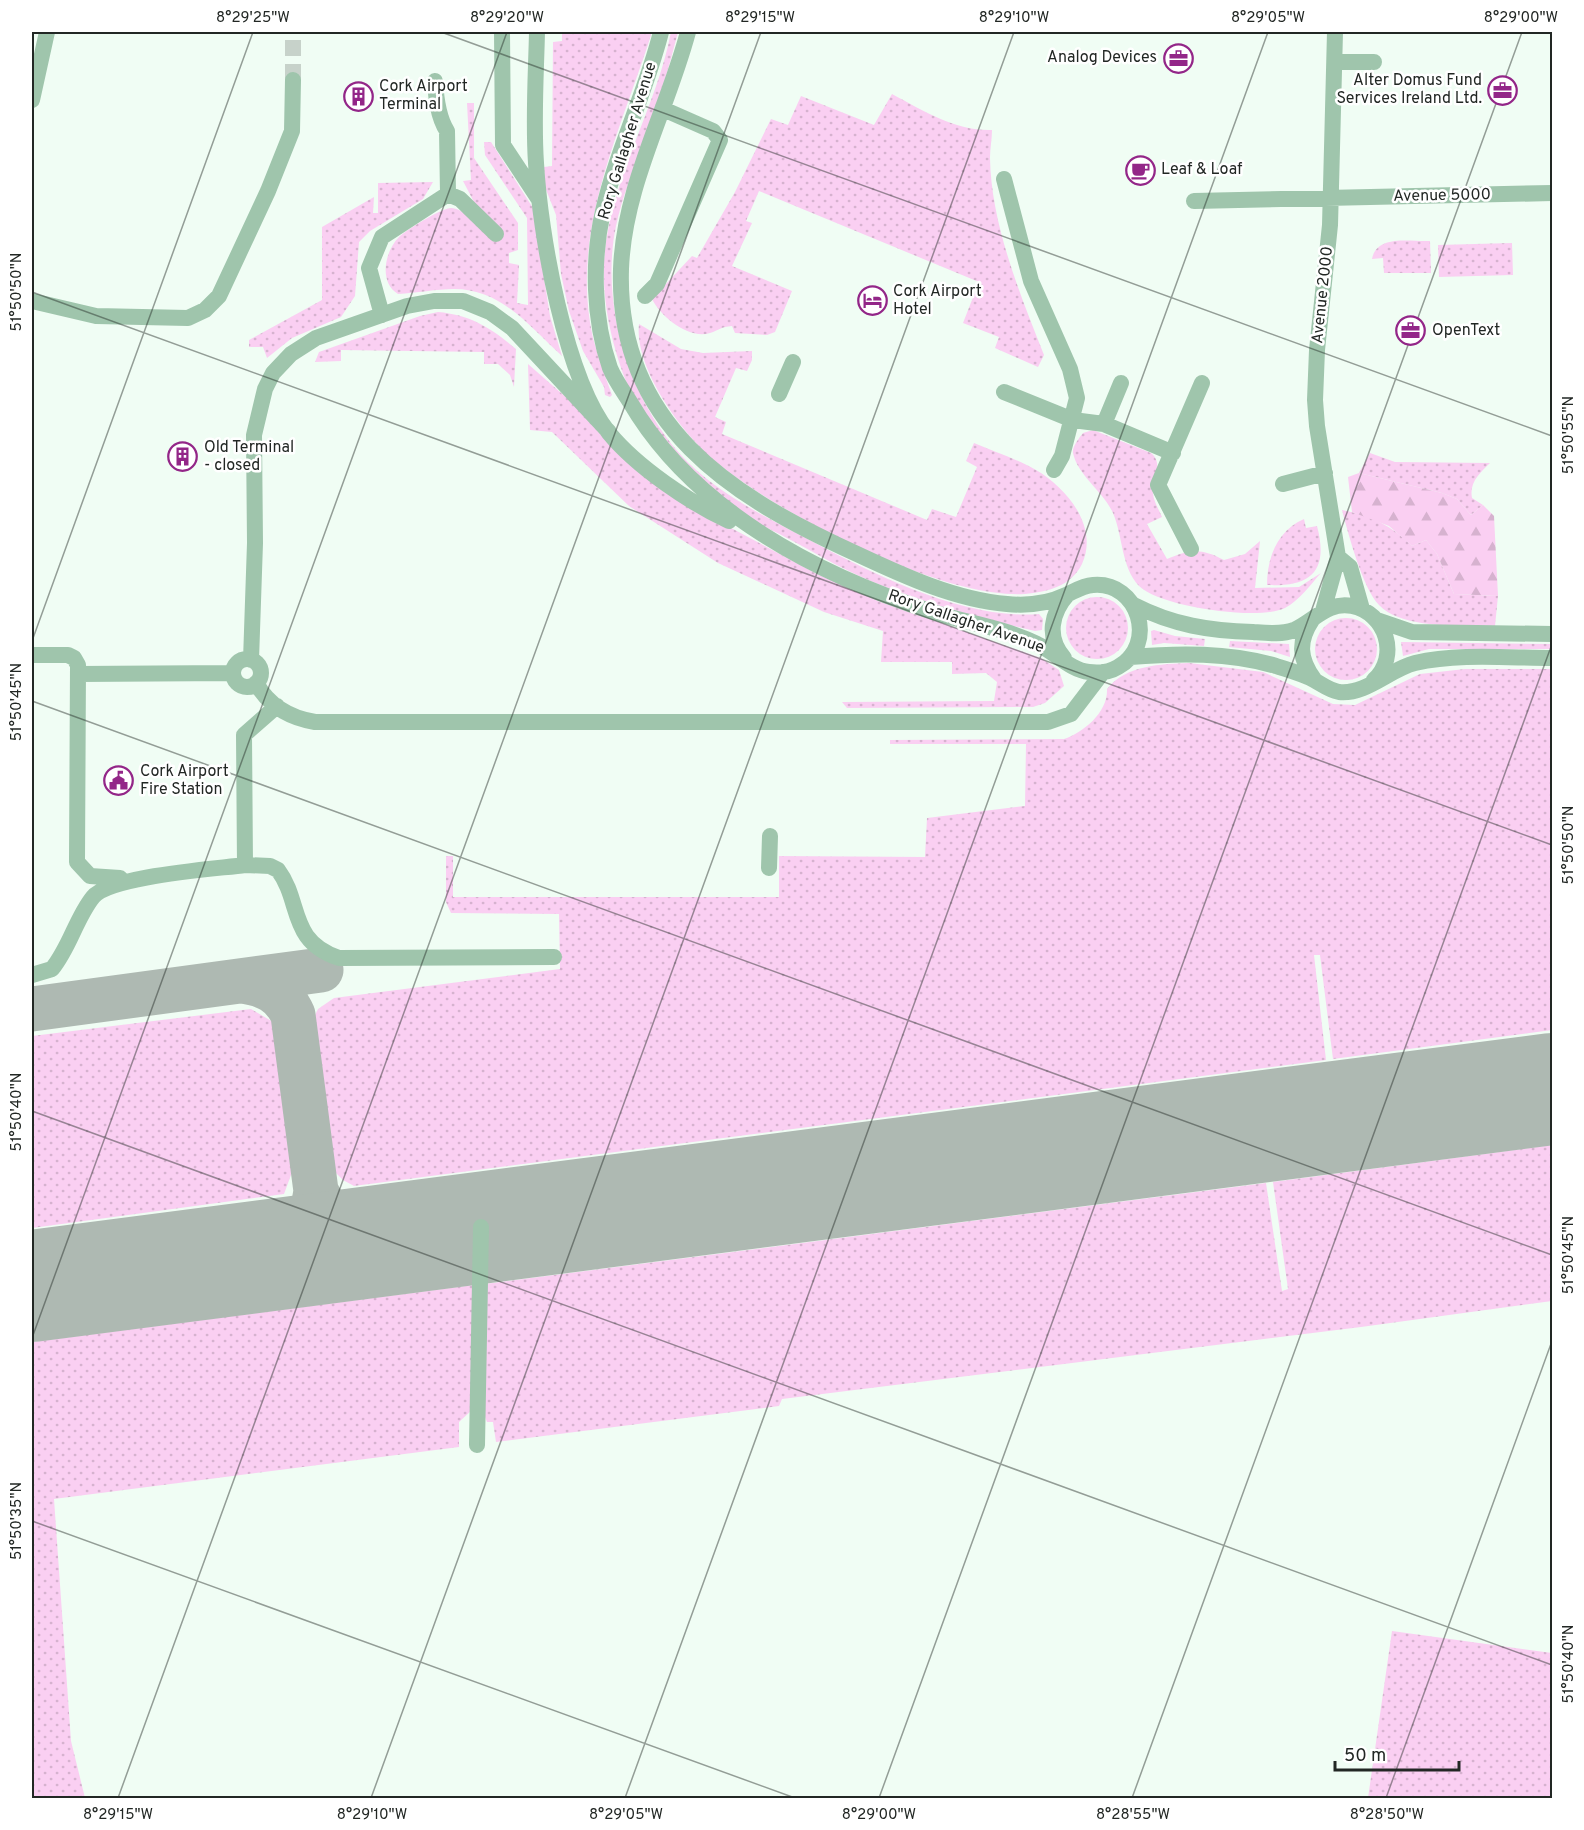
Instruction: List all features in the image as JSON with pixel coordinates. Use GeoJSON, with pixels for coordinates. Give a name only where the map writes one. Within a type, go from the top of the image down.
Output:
{"type":"FeatureCollection","features":[{"type":"Feature","properties":{"kind":"street"},"geometry":{"type":"LineString","coordinates":[[32,100],[47,32]]}},
{"type":"Feature","properties":{"kind":"street"},"geometry":{"type":"LineString","coordinates":[[502,32],[503,145],[541,201]]}},
{"type":"Feature","properties":{"kind":"street"},"geometry":{"type":"LineString","coordinates":[[537,32],[536,164],[561,320],[571,356],[588,396],[609,432]]}},
{"type":"Feature","properties":{"kind":"street","name":"Rory Gallagher Avenue"},"geometry":{"type":"LineString","coordinates":[[661,32],[603,212],[596,276],[598,319],[611,370],[643,424],[678,468],[720,504],[771,540],[828,570],[930,611],[1038,644],[1076,667],[1103,672]]}},
{"type":"Feature","properties":{"kind":"street","name":"Rory Gallagher Avenue"},"geometry":{"type":"LineString","coordinates":[[688,32],[626,224],[621,293],[627,331],[636,365],[656,405],[679,439],[712,471],[747,496],[810,531],[891,570],[946,590],[995,602],[1046,603],[1087,585],[1101,585],[1114,588],[1134,605],[1163,619],[1214,631],[1293,631],[1317,615],[1350,605],[1362,609]]}},
{"type":"Feature","properties":{"kind":"street","name":"Avenue 2000"},"geometry":{"type":"LineString","coordinates":[[1335,32],[1331,198],[1316,375],[1317,426],[1338,557]]}},
{"type":"Feature","properties":{"kind":"street"},"geometry":{"type":"LineString","coordinates":[[1335,62],[1374,62]]}},
{"type":"Feature","properties":{"kind":"street"},"geometry":{"type":"LineString","coordinates":[[32,301],[96,316],[118,317],[188,318],[197,315],[212,304],[230,272],[290,140],[293,80]]}},
{"type":"Feature","properties":{"kind":"street"},"geometry":{"type":"LineString","coordinates":[[435,81],[436,99],[442,123],[447,131],[448,194]]}},
{"type":"Feature","properties":{"kind":"street"},"geometry":{"type":"LineString","coordinates":[[645,296],[657,284],[720,140],[713,131],[663,109]]}},
{"type":"Feature","properties":{"kind":"street"},"geometry":{"type":"LineString","coordinates":[[1004,179],[1031,280],[1070,369],[1077,398],[1073,420],[1054,470]]}},
{"type":"Feature","properties":{"kind":"street","name":"Avenue 5000"},"geometry":{"type":"LineString","coordinates":[[1194,201],[1552,193]]}},
{"type":"Feature","properties":{"kind":"street"},"geometry":{"type":"LineString","coordinates":[[448,194],[460,199],[496,234]]}},
{"type":"Feature","properties":{"kind":"street"},"geometry":{"type":"LineString","coordinates":[[382,315],[369,268],[372,256],[382,237],[448,194]]}},
{"type":"Feature","properties":{"kind":"street"},"geometry":{"type":"LineString","coordinates":[[256,683],[261,670],[251,660],[255,543],[254,435],[265,389],[273,373],[291,354],[316,338],[407,306],[434,301],[463,301],[490,312],[512,328],[609,432],[673,488],[721,517],[771,540]]}},
{"type":"Feature","properties":{"kind":"street"},"geometry":{"type":"LineString","coordinates":[[779,394],[793,362]]}},
{"type":"Feature","properties":{"kind":"street"},"geometry":{"type":"LineString","coordinates":[[1104,424],[1122,383]]}},
{"type":"Feature","properties":{"kind":"street"},"geometry":{"type":"LineString","coordinates":[[1191,549],[1158,485],[1202,383]]}},
{"type":"Feature","properties":{"kind":"street"},"geometry":{"type":"LineString","coordinates":[[1004,392],[1073,420],[1104,424],[1173,453]]}},
{"type":"Feature","properties":{"kind":"street"},"geometry":{"type":"LineString","coordinates":[[1283,484],[1325,473]]}},
{"type":"Feature","properties":{"kind":"street"},"geometry":{"type":"LineString","coordinates":[[1552,634],[1412,632],[1377,620],[1362,609],[1350,567],[1338,557],[1317,615],[1301,644],[1304,663],[1314,679],[1325,688],[1339,692],[1353,691],[1397,669],[1429,661],[1552,658]]}},
{"type":"Feature","properties":{"kind":"street","name":"Rory Gallagher Avenue"},"geometry":{"type":"LineString","coordinates":[[1068,594],[1056,611],[1052,630],[1058,650],[1076,667]]}},
{"type":"Feature","properties":{"kind":"street"},"geometry":{"type":"LineString","coordinates":[[256,683],[277,706],[291,716],[315,722],[1040,722],[1056,720],[1071,714],[1103,672],[1119,667],[1130,657],[1137,645],[1140,632],[1139,618],[1134,605]]}},
{"type":"Feature","properties":{"kind":"street"},"geometry":{"type":"LineString","coordinates":[[1367,686],[1384,668],[1387,656],[1388,643],[1377,620]]}},
{"type":"Feature","properties":{"kind":"street"},"geometry":{"type":"LineString","coordinates":[[32,654],[68,655],[74,658],[78,674],[77,862],[85,873],[97,878],[148,878]]}},
{"type":"Feature","properties":{"kind":"street"},"geometry":{"type":"LineString","coordinates":[[1130,657],[1173,654],[1223,656],[1273,665],[1314,679]]}},
{"type":"Feature","properties":{"kind":"street"},"geometry":{"type":"LineString","coordinates":[[251,660],[238,662],[233,673],[236,681],[243,686],[256,683]]}},
{"type":"Feature","properties":{"kind":"street"},"geometry":{"type":"LineString","coordinates":[[1076,667],[1085,677],[1087,693]]}},
{"type":"Feature","properties":{"kind":"street"},"geometry":{"type":"LineString","coordinates":[[78,674],[233,673]]}},
{"type":"Feature","properties":{"kind":"street"},"geometry":{"type":"LineString","coordinates":[[245,865],[244,735],[277,706]]}},
{"type":"Feature","properties":{"kind":"street"},"geometry":{"type":"LineString","coordinates":[[769,868],[770,836]]}},
{"type":"Feature","properties":{"kind":"street"},"geometry":{"type":"LineString","coordinates":[[32,975],[52,969],[83,911],[100,890],[148,878],[245,865],[270,866],[278,870],[303,932],[320,948],[339,958],[555,957]]}},
{"type":"Feature","properties":{"kind":"street"},"geometry":{"type":"LineString","coordinates":[[477,1445],[481,1227]]}},
{"type":"Feature","properties":{"kind":"green space"},"geometry":{"type":"Polygon","coordinates":[[[562,32],[652,32],[602,182],[593,221],[588,259],[587,298],[593,338],[612,395],[610,397],[605,395],[604,387],[583,351],[569,311],[561,274],[556,215],[545,187],[544,167],[552,166],[553,42],[562,41],[562,32]]]}},
{"type":"Feature","properties":{"kind":"green space"},"geometry":{"type":"Polygon","coordinates":[[[671,32],[678,32],[654,113],[622,204],[612,256],[612,286],[623,347],[646,405],[662,431],[680,454],[710,481],[744,505],[817,544],[868,570],[924,594],[983,610],[1011,614],[1039,614],[1043,619],[1042,630],[1035,631],[971,615],[886,587],[845,569],[745,516],[723,501],[685,464],[657,434],[639,409],[621,369],[609,325],[604,262],[614,203],[655,89],[671,32]]]}},
{"type":"Feature","properties":{"kind":"green space"},"geometry":{"type":"Polygon","coordinates":[[[892,94],[953,124],[992,130],[990,158],[995,208],[1008,258],[1044,355],[1038,367],[995,348],[999,337],[963,323],[979,282],[759,191],[746,221],[752,223],[732,266],[792,291],[775,332],[767,335],[735,333],[732,326],[710,333],[693,333],[676,325],[661,312],[652,299],[692,256],[697,258],[735,192],[771,119],[788,125],[801,96],[874,125],[892,94]]]}},
{"type":"Feature","properties":{"kind":"green space"},"geometry":{"type":"Polygon","coordinates":[[[467,103],[474,103],[474,158],[518,223],[518,250],[509,253],[509,263],[519,265],[517,303],[528,305],[527,218],[485,155],[484,142],[491,142],[533,208],[550,316],[562,356],[514,312],[487,295],[454,289],[398,294],[388,283],[387,259],[399,237],[424,220],[446,209],[460,210],[468,215],[474,202],[463,181],[471,180],[467,103]]]}},
{"type":"Feature","properties":{"kind":"green space"},"geometry":{"type":"Polygon","coordinates":[[[433,182],[423,199],[370,231],[359,242],[355,296],[341,317],[292,338],[267,358],[263,347],[249,347],[249,340],[322,300],[322,227],[374,197],[373,213],[378,213],[378,183],[433,182]]]}},
{"type":"Feature","properties":{"kind":"green space"},"geometry":{"type":"Polygon","coordinates":[[[1430,241],[1431,273],[1384,273],[1383,258],[1372,259],[1375,251],[1387,243],[1430,241]]]}},
{"type":"Feature","properties":{"kind":"green space"},"geometry":{"type":"Polygon","coordinates":[[[1512,243],[1513,275],[1439,277],[1438,245],[1512,243]]]}},
{"type":"Feature","properties":{"kind":"green space"},"geometry":{"type":"Polygon","coordinates":[[[438,312],[471,319],[516,349],[514,387],[510,375],[498,364],[484,364],[484,352],[341,350],[341,361],[315,362],[319,352],[420,316],[438,312]]]}},
{"type":"Feature","properties":{"kind":"green space"},"geometry":{"type":"Polygon","coordinates":[[[639,324],[681,349],[703,353],[752,351],[752,360],[747,371],[736,368],[715,417],[726,422],[722,434],[927,520],[932,509],[956,517],[977,467],[966,461],[974,443],[1029,466],[1059,487],[1077,510],[1086,536],[1086,550],[1082,564],[1072,578],[1065,583],[1042,592],[1025,594],[990,592],[950,583],[907,568],[863,550],[820,528],[744,483],[716,462],[689,435],[652,380],[644,360],[639,324]]]}},
{"type":"Feature","properties":{"kind":"green space"},"geometry":{"type":"Polygon","coordinates":[[[528,364],[690,506],[817,574],[878,601],[1041,658],[1059,670],[1064,686],[1045,703],[1033,707],[847,708],[842,702],[994,701],[997,682],[986,673],[952,674],[952,662],[881,662],[883,631],[824,612],[718,563],[629,506],[552,432],[530,430],[528,364]]]}},
{"type":"Feature","properties":{"kind":"green space"},"geometry":{"type":"Polygon","coordinates":[[[1093,430],[1151,453],[1155,458],[1157,467],[1153,494],[1162,517],[1147,524],[1167,559],[1196,551],[1209,553],[1224,560],[1245,554],[1260,541],[1255,588],[1299,587],[1321,573],[1295,601],[1285,608],[1272,612],[1210,610],[1188,606],[1150,594],[1133,578],[1113,513],[1080,469],[1073,453],[1083,433],[1093,430]]]}},
{"type":"Feature","properties":{"kind":"green space"},"geometry":{"type":"Polygon","coordinates":[[[1370,453],[1395,462],[1490,463],[1476,478],[1472,487],[1472,498],[1483,505],[1471,515],[1457,499],[1442,493],[1359,473],[1370,453]]]}},
{"type":"Feature","properties":{"kind":"green space"},"geometry":{"type":"Polygon","coordinates":[[[1359,473],[1442,493],[1457,499],[1471,515],[1483,505],[1494,516],[1498,596],[1454,594],[1437,554],[1426,540],[1412,546],[1389,526],[1352,512],[1348,477],[1359,473]]]}},
{"type":"Feature","properties":{"kind":"green space"},"geometry":{"type":"Polygon","coordinates":[[[1342,510],[1380,522],[1412,546],[1426,540],[1437,554],[1454,594],[1498,596],[1495,626],[1451,626],[1418,622],[1403,619],[1379,605],[1367,587],[1342,510]]]}},
{"type":"Feature","properties":{"kind":"green space"},"geometry":{"type":"Polygon","coordinates":[[[1304,519],[1306,528],[1317,526],[1320,542],[1318,565],[1313,573],[1295,583],[1267,585],[1269,564],[1281,537],[1287,530],[1304,519]]]}},
{"type":"Feature","properties":{"kind":"green space"},"geometry":{"type":"Polygon","coordinates":[[[1091,597],[1103,597],[1119,606],[1126,616],[1128,628],[1126,640],[1119,650],[1103,659],[1091,659],[1080,654],[1071,645],[1066,634],[1066,622],[1071,611],[1080,602],[1091,597]]]}},
{"type":"Feature","properties":{"kind":"green space"},"geometry":{"type":"Polygon","coordinates":[[[1340,618],[1352,618],[1368,627],[1375,637],[1377,649],[1375,661],[1368,671],[1352,680],[1340,680],[1329,675],[1320,666],[1315,655],[1315,643],[1320,632],[1329,623],[1340,618]]]}},
{"type":"Feature","properties":{"kind":"green space"},"geometry":{"type":"Polygon","coordinates":[[[1151,631],[1175,636],[1205,639],[1204,646],[1164,643],[1152,645],[1151,631]]]}},
{"type":"Feature","properties":{"kind":"green space"},"geometry":{"type":"Polygon","coordinates":[[[1230,641],[1289,644],[1290,657],[1271,651],[1229,647],[1230,641]]]}},
{"type":"Feature","properties":{"kind":"green space"},"geometry":{"type":"Polygon","coordinates":[[[1401,642],[1552,644],[1552,649],[1429,649],[1403,656],[1401,642]]]}},
{"type":"Feature","properties":{"kind":"green space"},"geometry":{"type":"Polygon","coordinates":[[[1189,663],[1263,672],[1333,704],[1355,705],[1420,674],[1465,669],[1552,669],[1552,1030],[1333,1059],[1320,955],[1314,955],[1326,1060],[354,1186],[343,1180],[329,1166],[311,1023],[318,1009],[334,998],[560,969],[559,914],[451,913],[446,902],[446,856],[453,856],[453,897],[779,897],[779,856],[925,857],[927,818],[1025,806],[1026,744],[890,744],[890,740],[1064,739],[1072,736],[1093,720],[1104,706],[1107,689],[1124,675],[1145,667],[1189,663]]]}},
{"type":"Feature","properties":{"kind":"green space"},"geometry":{"type":"Polygon","coordinates":[[[251,1009],[280,1026],[295,1164],[284,1194],[32,1228],[32,1036],[251,1009]]]}},
{"type":"Feature","properties":{"kind":"green space"},"geometry":{"type":"Polygon","coordinates":[[[1552,1145],[1552,1301],[782,1399],[779,1406],[496,1442],[493,1422],[487,1422],[482,1409],[485,1284],[1266,1183],[1282,1291],[1288,1289],[1273,1182],[1552,1145]]]}},
{"type":"Feature","properties":{"kind":"green space"},"geometry":{"type":"Polygon","coordinates":[[[474,1285],[472,1410],[459,1422],[459,1447],[54,1499],[71,1741],[85,1798],[32,1798],[32,1342],[474,1285]]]}},
{"type":"Feature","properties":{"kind":"green space"},"geometry":{"type":"Polygon","coordinates":[[[1392,1631],[1552,1653],[1552,1798],[1368,1798],[1392,1631]]]}},
{"type":"Feature","properties":{"kind":"taxiway"},"geometry":{"type":"LineString","coordinates":[[32,1009],[321,970]]}},
{"type":"Feature","properties":{"kind":"taxiway"},"geometry":{"type":"LineString","coordinates":[[241,981],[258,984],[272,990],[284,1000],[293,1015],[316,1191],[322,1203],[328,1213],[343,1227],[362,1235],[387,1240]]}},
{"type":"Feature","properties":{"kind":"taxiway"},"geometry":{"type":"LineString","coordinates":[[266,1255],[286,1244],[301,1230],[311,1213],[316,1191]]}},
{"type":"Feature","properties":{"kind":"runway"},"geometry":{"type":"LineString","coordinates":[[32,1286],[1552,1089]]}},
{"type":"Feature","properties":{"kind":"tunnel"},"geometry":{"type":"LineString","coordinates":[[293,32],[293,80]]}},
{"type":"Feature","properties":{"kind":"place","name":"Analog Devices"},"geometry":{"type":"Point","coordinates":[1178,58]}},
{"type":"Feature","properties":{"kind":"place","name":"Alter Domus Fund Services Ireland Ltd."},"geometry":{"type":"Point","coordinates":[1503,90]}},
{"type":"Feature","properties":{"kind":"place","name":"Cork Airport Terminal"},"geometry":{"type":"Point","coordinates":[358,96]}},
{"type":"Feature","properties":{"kind":"place","name":"Leaf & Loaf"},"geometry":{"type":"Point","coordinates":[1140,170]}},
{"type":"Feature","properties":{"kind":"place","name":"Cork Airport Hotel"},"geometry":{"type":"Point","coordinates":[872,301]}},
{"type":"Feature","properties":{"kind":"place","name":"OpenText"},"geometry":{"type":"Point","coordinates":[1411,331]}},
{"type":"Feature","properties":{"kind":"place","name":"Old Terminal - closed"},"geometry":{"type":"Point","coordinates":[183,457]}},
{"type":"Feature","properties":{"kind":"place","name":"Cork Airport Fire Station"},"geometry":{"type":"Point","coordinates":[119,781]}}]}
